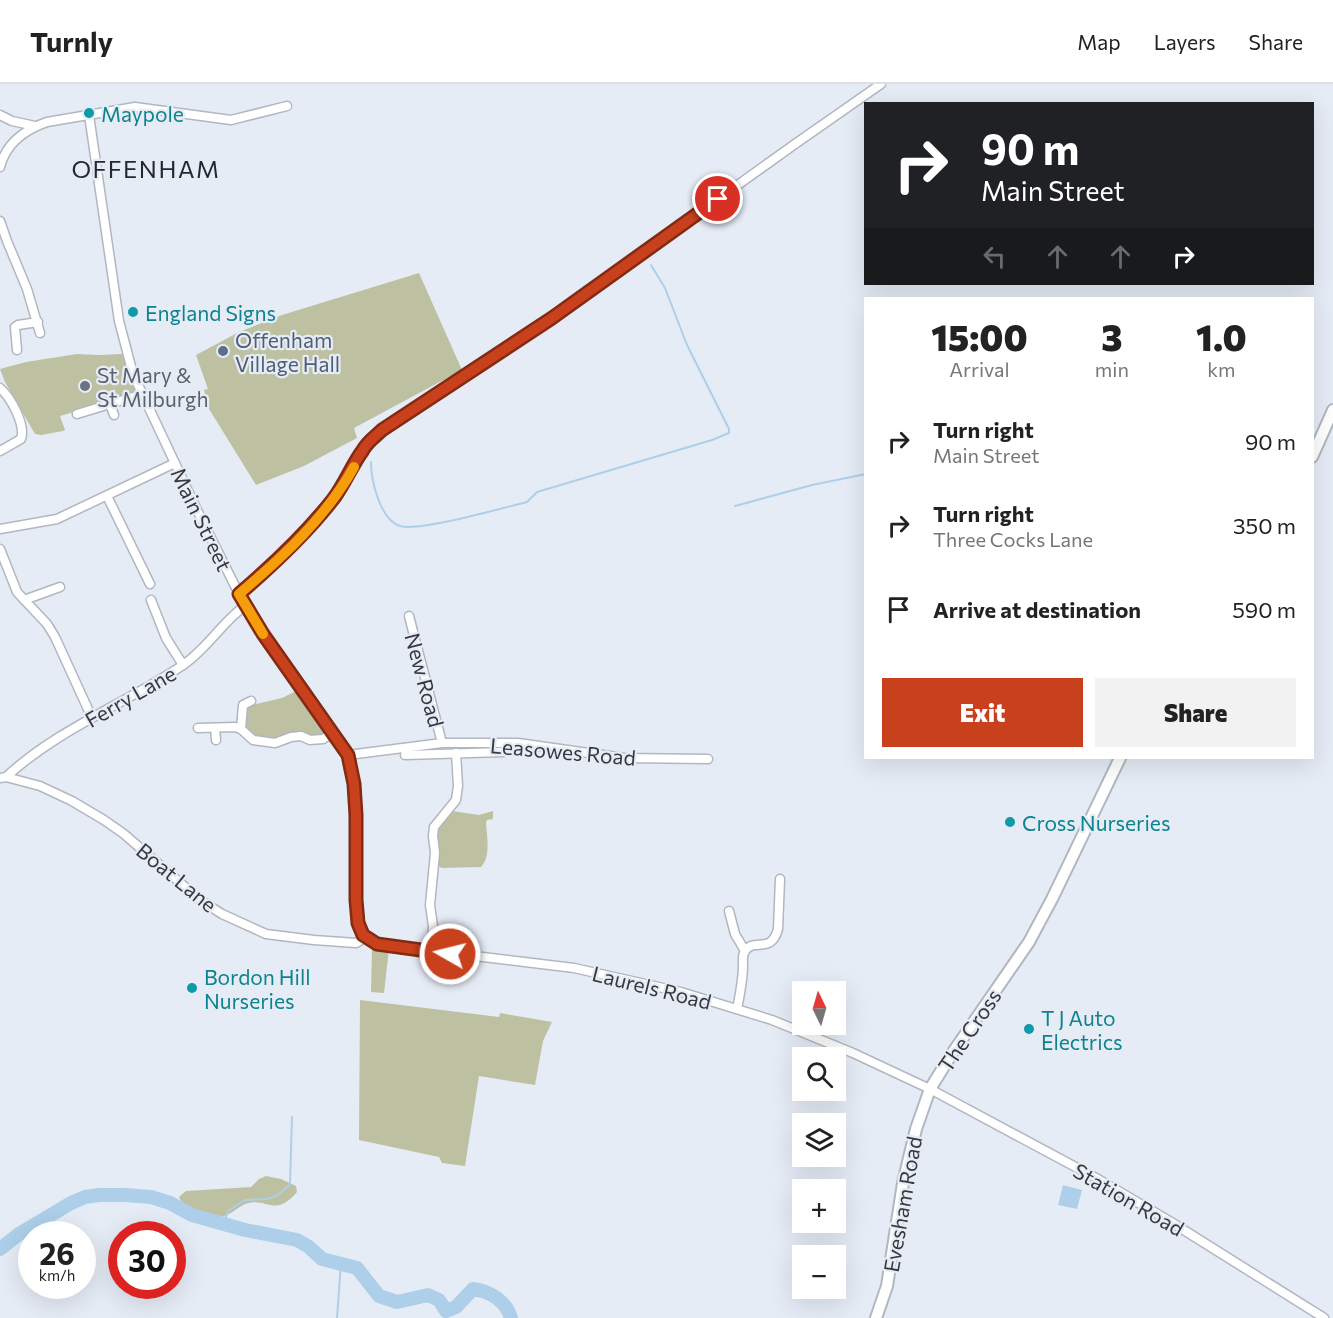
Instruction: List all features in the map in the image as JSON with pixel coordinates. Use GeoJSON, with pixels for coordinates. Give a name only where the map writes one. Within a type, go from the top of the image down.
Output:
{"type":"FeatureCollection","features":[{"type":"Feature","properties":{"kind":"main road"},"geometry":{"type":"LineString","coordinates":[[1314,453],[1333,410]]}},
{"type":"Feature","properties":{"kind":"main road","name":"The Cross"},"geometry":{"type":"LineString","coordinates":[[930,1089],[1029,942],[1051,903],[1120,759]]}},
{"type":"Feature","properties":{"kind":"main road","name":"Evesham Road"},"geometry":{"type":"LineString","coordinates":[[876,1318],[887,1286],[910,1150],[921,1110],[930,1089]]}},
{"type":"Feature","properties":{"kind":"street"},"geometry":{"type":"LineString","coordinates":[[239,594],[273,566],[302,536],[334,498],[353,470],[363,449],[382,430],[552,318],[881,84]]}},
{"type":"Feature","properties":{"kind":"street"},"geometry":{"type":"LineString","coordinates":[[0,167],[9,146],[16,139],[35,126],[47,122],[135,107],[231,120],[287,106]]}},
{"type":"Feature","properties":{"kind":"street"},"geometry":{"type":"LineString","coordinates":[[0,115],[12,121],[35,126]]}},
{"type":"Feature","properties":{"kind":"street","name":"Main Street"},"geometry":{"type":"LineString","coordinates":[[89,115],[121,329],[133,374],[196,510],[239,594],[263,634],[348,755],[354,784],[356,815],[356,900],[358,923],[363,935]]}},
{"type":"Feature","properties":{"kind":"street"},"geometry":{"type":"LineString","coordinates":[[12,121],[16,139]]}},
{"type":"Feature","properties":{"kind":"street"},"geometry":{"type":"LineString","coordinates":[[0,221],[27,289],[40,333]]}},
{"type":"Feature","properties":{"kind":"street"},"geometry":{"type":"LineString","coordinates":[[17,350],[15,327],[38,322]]}},
{"type":"Feature","properties":{"kind":"street"},"geometry":{"type":"LineString","coordinates":[[0,388],[6,394],[21,421],[23,430],[21,439],[0,451]]}},
{"type":"Feature","properties":{"kind":"street"},"geometry":{"type":"LineString","coordinates":[[77,414],[143,394]]}},
{"type":"Feature","properties":{"kind":"street"},"geometry":{"type":"LineString","coordinates":[[110,404],[114,416]]}},
{"type":"Feature","properties":{"kind":"street"},"geometry":{"type":"LineString","coordinates":[[0,529],[48,521],[70,514],[175,463]]}},
{"type":"Feature","properties":{"kind":"street"},"geometry":{"type":"LineString","coordinates":[[107,496],[150,584]]}},
{"type":"Feature","properties":{"kind":"street"},"geometry":{"type":"LineString","coordinates":[[0,549],[12,580],[24,600],[55,637],[92,718]]}},
{"type":"Feature","properties":{"kind":"street"},"geometry":{"type":"LineString","coordinates":[[24,600],[60,587]]}},
{"type":"Feature","properties":{"kind":"street"},"geometry":{"type":"LineString","coordinates":[[151,600],[166,638],[183,665]]}},
{"type":"Feature","properties":{"kind":"street","name":"Ferry Lane"},"geometry":{"type":"LineString","coordinates":[[3,778],[38,750],[134,696],[183,665],[206,647],[230,617],[246,605]]}},
{"type":"Feature","properties":{"kind":"street","name":"New Road"},"geometry":{"type":"LineString","coordinates":[[409,616],[442,743]]}},
{"type":"Feature","properties":{"kind":"street"},"geometry":{"type":"LineString","coordinates":[[241,729],[243,703]]}},
{"type":"Feature","properties":{"kind":"street"},"geometry":{"type":"LineString","coordinates":[[198,729],[235,727],[241,729],[253,740],[275,743],[301,736],[310,740],[323,739],[333,733]]}},
{"type":"Feature","properties":{"kind":"street"},"geometry":{"type":"LineString","coordinates":[[215,728],[216,740]]}},
{"type":"Feature","properties":{"kind":"street","name":"Leasowes Road"},"geometry":{"type":"LineString","coordinates":[[348,755],[442,743],[518,743],[624,758],[708,759]]}},
{"type":"Feature","properties":{"kind":"street"},"geometry":{"type":"LineString","coordinates":[[405,755],[504,752]]}},
{"type":"Feature","properties":{"kind":"street"},"geometry":{"type":"LineString","coordinates":[[431,952],[433,926],[430,905],[435,853],[434,827],[456,800],[458,786],[456,753]]}},
{"type":"Feature","properties":{"kind":"street","name":"Boat Lane"},"geometry":{"type":"LineString","coordinates":[[3,778],[40,786],[72,801],[133,841],[200,900],[222,914],[266,934],[356,943],[363,935]]}},
{"type":"Feature","properties":{"kind":"street"},"geometry":{"type":"LineString","coordinates":[[737,1009],[745,951],[752,946],[770,943],[776,937],[780,879]]}},
{"type":"Feature","properties":{"kind":"street"},"geometry":{"type":"LineString","coordinates":[[729,911],[735,934],[745,951]]}},
{"type":"Feature","properties":{"kind":"street","name":"Laurels Road"},"geometry":{"type":"LineString","coordinates":[[363,935],[377,944],[574,969],[681,992],[772,1020],[853,1053],[930,1089]]}},
{"type":"Feature","properties":{"kind":"street","name":"Station Road"},"geometry":{"type":"LineString","coordinates":[[930,1089],[1096,1178],[1181,1228],[1324,1318]]}},
{"type":"Feature","properties":{"kind":"green space"},"geometry":{"type":"Polygon","coordinates":[[[419,273],[462,370],[354,428],[357,438],[304,466],[256,485],[209,409],[204,390],[208,389],[196,355],[239,332],[282,315],[419,273]]]}},
{"type":"Feature","properties":{"kind":"green space"},"geometry":{"type":"Polygon","coordinates":[[[77,354],[122,354],[136,394],[60,416],[65,430],[35,434],[0,369],[26,362],[77,354]]]}},
{"type":"Feature","properties":{"kind":"green space"},"geometry":{"type":"Polygon","coordinates":[[[296,691],[323,727],[323,735],[281,739],[257,738],[245,728],[247,706],[282,698],[296,691]]]}},
{"type":"Feature","properties":{"kind":"green space"},"geometry":{"type":"Polygon","coordinates":[[[452,811],[479,815],[493,811],[493,819],[487,820],[486,823],[487,852],[481,867],[442,868],[438,866],[436,836],[452,811]]]}},
{"type":"Feature","properties":{"kind":"green space"},"geometry":{"type":"Polygon","coordinates":[[[372,948],[389,949],[384,993],[371,992],[372,948]]]}},
{"type":"Feature","properties":{"kind":"green space"},"geometry":{"type":"Polygon","coordinates":[[[360,1000],[499,1017],[500,1013],[552,1022],[543,1041],[535,1085],[479,1076],[465,1166],[442,1163],[439,1157],[359,1140],[360,1000]]]}},
{"type":"Feature","properties":{"kind":"green space"},"geometry":{"type":"Polygon","coordinates":[[[266,1176],[281,1179],[296,1186],[297,1192],[289,1200],[276,1206],[253,1202],[220,1217],[190,1211],[183,1206],[179,1197],[186,1191],[251,1187],[266,1176]]]}},
{"type":"Feature","properties":{"kind":"water"},"geometry":{"type":"Polygon","coordinates":[[[1063,1185],[1082,1190],[1077,1209],[1058,1205],[1063,1185]]]}},
{"type":"Feature","properties":{"kind":"waterway"},"geometry":{"type":"LineString","coordinates":[[371,462],[375,489],[387,516],[400,526],[424,526],[527,502],[537,492],[729,433],[687,345],[665,288],[651,265]]}},
{"type":"Feature","properties":{"kind":"waterway"},"geometry":{"type":"LineString","coordinates":[[735,506],[812,485],[864,474]]}},
{"type":"Feature","properties":{"kind":"waterway"},"geometry":{"type":"LineString","coordinates":[[223,1223],[229,1210],[245,1200],[267,1199],[278,1195],[290,1184],[292,1117]]}},
{"type":"Feature","properties":{"kind":"waterway"},"geometry":{"type":"LineString","coordinates":[[0,1249],[19,1234],[85,1197],[99,1195],[151,1197],[170,1203],[192,1215],[245,1230],[297,1240],[322,1259],[357,1268],[379,1296],[397,1302],[428,1295],[439,1300],[446,1311],[456,1307],[473,1289],[496,1298],[509,1312],[511,1318]]}},
{"type":"Feature","properties":{"kind":"waterway"},"geometry":{"type":"LineString","coordinates":[[337,1318],[341,1263]]}},
{"type":"Feature","properties":{"kind":"slow traffic"},"geometry":{"type":"LineString","coordinates":[[263,634],[239,594],[290,550],[334,498],[354,467]]}},
{"type":"Feature","properties":{"kind":"place","name":"Maypole"},"geometry":{"type":"Point","coordinates":[89,113]}},
{"type":"Feature","properties":{"kind":"place","name":"England Signs"},"geometry":{"type":"Point","coordinates":[133,312]}},
{"type":"Feature","properties":{"kind":"place","name":"Offenham Village Hall"},"geometry":{"type":"Point","coordinates":[223,351]}},
{"type":"Feature","properties":{"kind":"place","name":"St Mary & St Milburgh"},"geometry":{"type":"Point","coordinates":[85,386]}},
{"type":"Feature","properties":{"kind":"place","name":"Cross Nurseries"},"geometry":{"type":"Point","coordinates":[1010,822]}},
{"type":"Feature","properties":{"kind":"place","name":"Bordon Hill Nurseries"},"geometry":{"type":"Point","coordinates":[192,988]}},
{"type":"Feature","properties":{"kind":"place","name":"T J Auto Electrics"},"geometry":{"type":"Point","coordinates":[1029,1029]}},
{"type":"Feature","properties":{"kind":"district","name":"OFFENHAM"},"geometry":{"type":"Point","coordinates":[146,168]}},
{"type":"Feature","properties":{"kind":"route"},"geometry":{"type":"LineString","coordinates":[[450,954],[377,944],[367,939],[360,931],[356,900],[354,784],[348,755],[263,634],[239,594],[290,550],[334,498],[353,470],[363,449],[382,430],[552,318],[718,199]]}}]}
